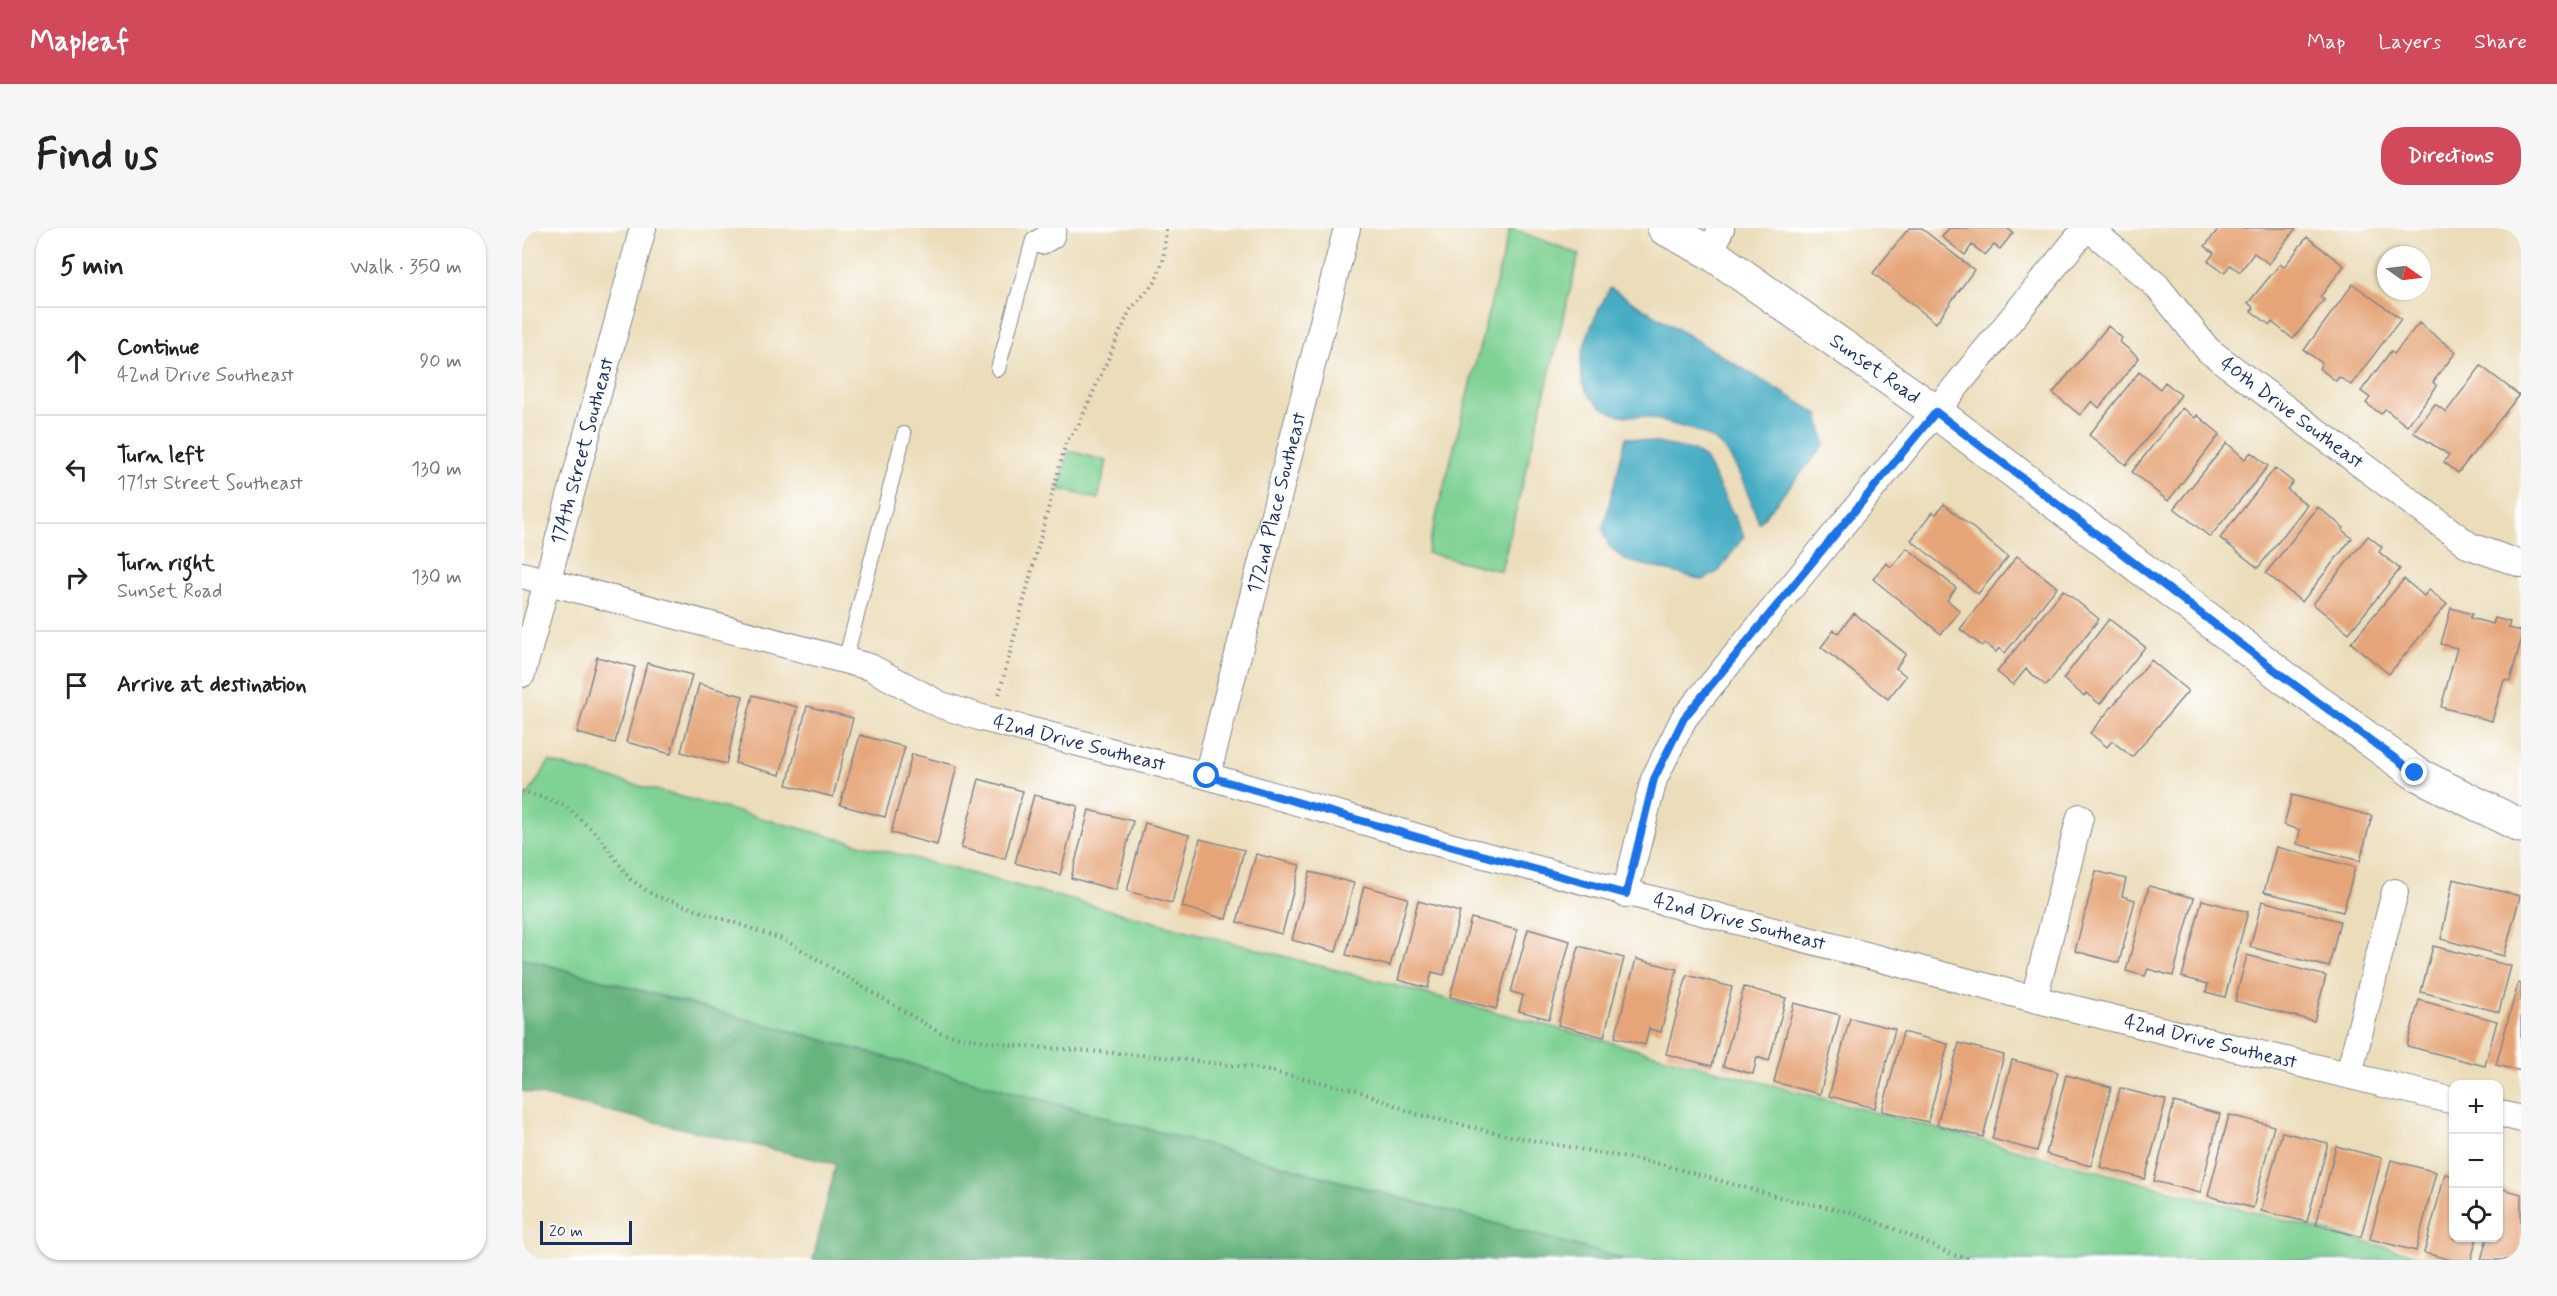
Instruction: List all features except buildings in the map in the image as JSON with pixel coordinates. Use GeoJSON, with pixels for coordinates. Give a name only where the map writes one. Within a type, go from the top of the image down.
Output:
{"type":"FeatureCollection","features":[{"type":"Feature","properties":{"kind":"street","name":"174th Street Southeast"},"geometry":{"type":"LineString","coordinates":[[522,674],[643,228]]}},
{"type":"Feature","properties":{"kind":"street","name":"172nd Place Southeast"},"geometry":{"type":"LineString","coordinates":[[1207,776],[1347,228]]}},
{"type":"Feature","properties":{"kind":"street","name":"Sunset Road"},"geometry":{"type":"LineString","coordinates":[[1664,228],[1716,241],[2288,680],[2415,773],[2521,826]]}},
{"type":"Feature","properties":{"kind":"street"},"geometry":{"type":"LineString","coordinates":[[1626,894],[1654,779],[1684,718],[2088,228]]}},
{"type":"Feature","properties":{"kind":"street","name":"40th Drive Southeast"},"geometry":{"type":"LineString","coordinates":[[2088,228],[2157,286],[2208,350],[2470,546],[2521,564]]}},
{"type":"Feature","properties":{"kind":"street","name":"42nd Drive Southeast"},"geometry":{"type":"LineString","coordinates":[[522,575],[870,668],[941,705],[991,721],[1207,776],[1438,843],[2034,999],[2449,1100]]}},
{"type":"Feature","properties":{"kind":"street"},"geometry":{"type":"LineString","coordinates":[[2034,999],[2080,817]]}},
{"type":"Feature","properties":{"kind":"street"},"geometry":{"type":"LineString","coordinates":[[2349,1074],[2395,892]]}},
{"type":"Feature","properties":{"kind":"street"},"geometry":{"type":"LineString","coordinates":[[2503,1114],[2521,1119]]}},
{"type":"Feature","properties":{"kind":"lane"},"geometry":{"type":"LineString","coordinates":[[998,369],[1034,240],[1047,234]]}},
{"type":"Feature","properties":{"kind":"lane"},"geometry":{"type":"LineString","coordinates":[[845,661],[904,434]]}},
{"type":"Feature","properties":{"kind":"path"},"geometry":{"type":"LineString","coordinates":[[991,721],[1066,442],[1078,426],[1130,310],[1155,282],[1164,261],[1166,228]]}},
{"type":"Feature","properties":{"kind":"path"},"geometry":{"type":"LineString","coordinates":[[522,791],[564,805],[597,834],[630,879],[653,895],[785,940],[942,1034],[1009,1045],[1177,1058],[1255,1068],[1356,1090],[1419,1115],[1510,1136],[1660,1164],[1790,1200],[1851,1212],[1948,1253],[1974,1260]]}},
{"type":"Feature","properties":{"kind":"green space"},"geometry":{"type":"Polygon","coordinates":[[[1510,228],[1579,254],[1501,571],[1427,553],[1510,228]]]}},
{"type":"Feature","properties":{"kind":"green space"},"geometry":{"type":"Polygon","coordinates":[[[1069,451],[1107,461],[1098,499],[1059,489],[1069,451]]]}},
{"type":"Feature","properties":{"kind":"green space"},"geometry":{"type":"Polygon","coordinates":[[[549,762],[2434,1260],[1628,1260],[522,958],[522,804],[549,762]]]}},
{"type":"Feature","properties":{"kind":"green space"},"geometry":{"type":"Polygon","coordinates":[[[522,958],[1628,1260],[813,1260],[836,1164],[522,1091],[522,958]]]}},
{"type":"Feature","properties":{"kind":"water"},"geometry":{"type":"Polygon","coordinates":[[[1610,288],[1818,414],[1825,444],[1759,523],[1733,462],[1716,441],[1695,431],[1652,418],[1616,414],[1597,403],[1586,390],[1581,374],[1586,339],[1610,288]]]}},
{"type":"Feature","properties":{"kind":"water"},"geometry":{"type":"Polygon","coordinates":[[[1626,437],[1692,450],[1705,458],[1744,536],[1719,571],[1703,580],[1625,560],[1609,546],[1603,529],[1626,437]]]}},
{"type":"Feature","properties":{"kind":"route"},"geometry":{"type":"LineString","coordinates":[[1207,776],[1438,843],[1626,894],[1654,779],[1684,718],[1936,412],[2288,680],[2415,773]]}}]}
